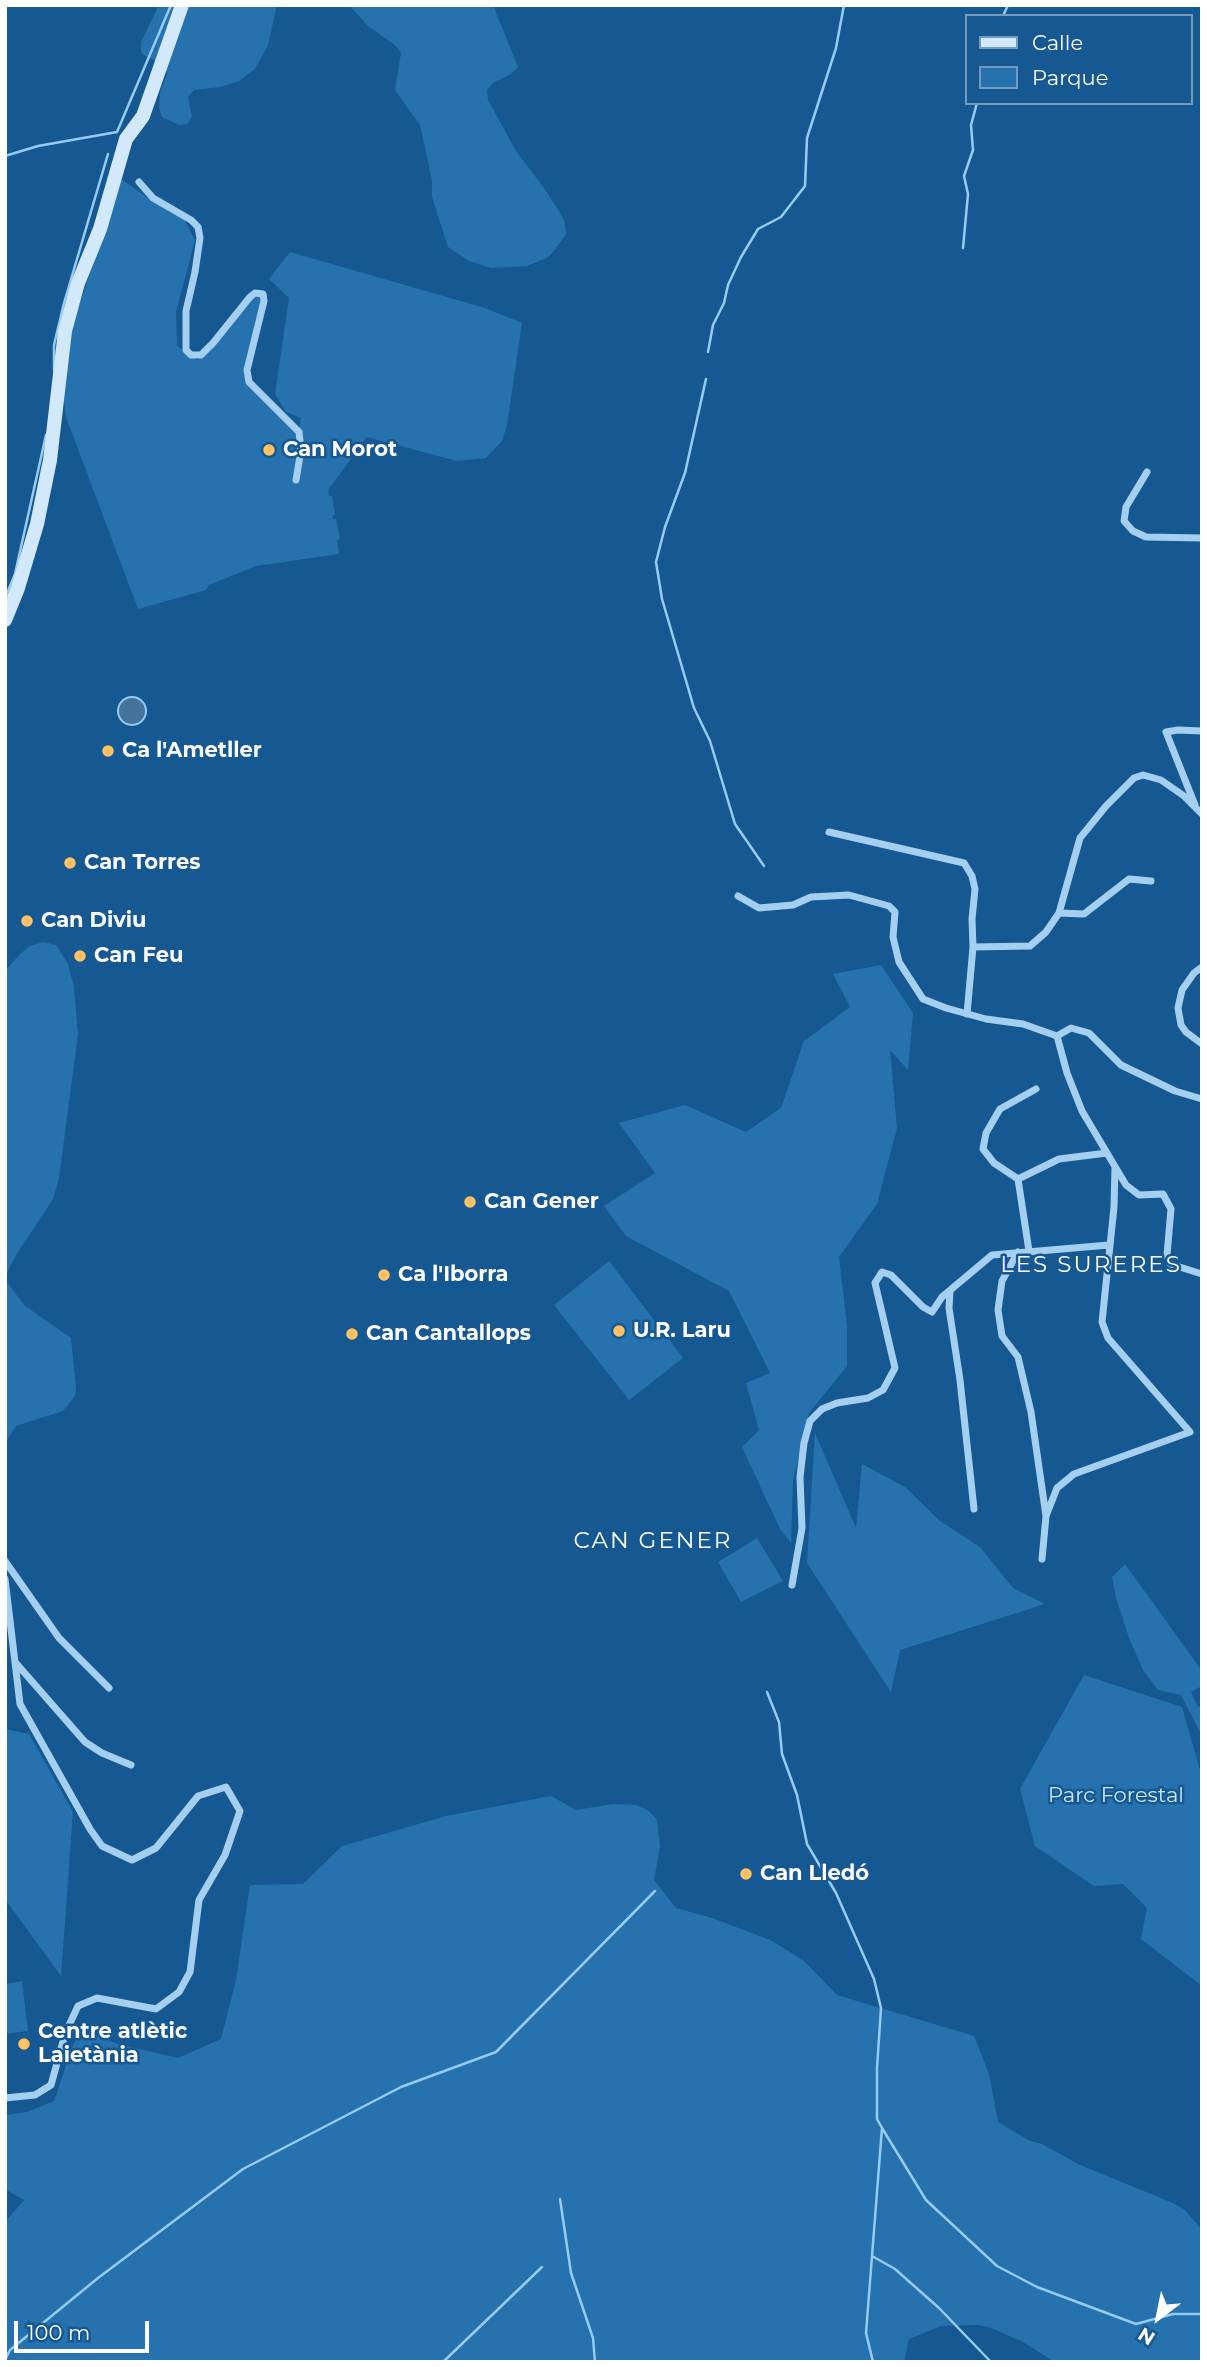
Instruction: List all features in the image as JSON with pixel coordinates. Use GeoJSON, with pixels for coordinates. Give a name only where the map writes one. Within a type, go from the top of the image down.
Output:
{"type":"FeatureCollection","features":[{"type":"Feature","properties":{"kind":"street"},"geometry":{"type":"LineString","coordinates":[[5,620],[18,589],[37,524],[50,460],[65,331],[78,283],[100,229],[126,139],[142,116],[183,5]]}},
{"type":"Feature","properties":{"kind":"street"},"geometry":{"type":"LineString","coordinates":[[139,182],[153,198],[198,227],[200,238],[186,320],[186,350],[191,355],[201,355],[250,297],[256,293],[263,294],[264,301],[247,370],[249,382],[299,432],[301,450],[296,480]]}},
{"type":"Feature","properties":{"kind":"street"},"geometry":{"type":"LineString","coordinates":[[1147,472],[1126,507],[1124,521],[1133,531],[1146,537],[1202,538]]}},
{"type":"Feature","properties":{"kind":"street"},"geometry":{"type":"LineString","coordinates":[[1199,812],[1167,732],[1202,731]]}},
{"type":"Feature","properties":{"kind":"street"},"geometry":{"type":"LineString","coordinates":[[973,947],[1030,946],[1046,932],[1059,913],[1074,850],[1080,838],[1134,778],[1143,775],[1161,780],[1184,796],[1199,812]]}},
{"type":"Feature","properties":{"kind":"street"},"geometry":{"type":"LineString","coordinates":[[829,832],[964,863],[972,876],[975,890],[967,1014]]}},
{"type":"Feature","properties":{"kind":"street"},"geometry":{"type":"LineString","coordinates":[[1059,913],[1084,914],[1129,879],[1151,881]]}},
{"type":"Feature","properties":{"kind":"street"},"geometry":{"type":"LineString","coordinates":[[738,896],[760,908],[793,905],[811,897],[849,895],[889,906],[895,912],[893,937],[899,962],[923,999],[967,1014],[1023,1024],[1056,1036],[1071,1028],[1089,1033],[1121,1065],[1175,1091],[1202,1099]]}},
{"type":"Feature","properties":{"kind":"street"},"geometry":{"type":"LineString","coordinates":[[1202,967],[1182,990],[1178,1008],[1181,1025],[1202,1044]]}},
{"type":"Feature","properties":{"kind":"street"},"geometry":{"type":"LineString","coordinates":[[1056,1036],[1082,1111],[1126,1185],[1139,1195],[1163,1194],[1171,1209],[1167,1255],[1170,1264],[1202,1274]]}},
{"type":"Feature","properties":{"kind":"street"},"geometry":{"type":"LineString","coordinates":[[1029,1251],[1018,1179],[994,1163],[983,1149],[986,1133],[1000,1109],[1036,1089]]}},
{"type":"Feature","properties":{"kind":"street"},"geometry":{"type":"LineString","coordinates":[[1018,1179],[1059,1159],[1107,1153]]}},
{"type":"Feature","properties":{"kind":"street"},"geometry":{"type":"LineString","coordinates":[[1046,1516],[1057,1488],[1074,1474],[1190,1432],[1108,1338],[1102,1322],[1114,1207],[1115,1167]]}},
{"type":"Feature","properties":{"kind":"street"},"geometry":{"type":"LineString","coordinates":[[792,1585],[802,1528],[800,1476],[810,1421],[822,1409],[837,1403],[868,1398],[883,1390],[895,1368],[875,1283],[882,1272],[891,1275],[923,1307],[932,1312],[942,1297],[992,1255],[1110,1245]]}},
{"type":"Feature","properties":{"kind":"street"},"geometry":{"type":"LineString","coordinates":[[1018,1252],[1002,1281],[998,1310],[1002,1336],[1018,1357],[1031,1412],[1046,1516],[1042,1559]]}},
{"type":"Feature","properties":{"kind":"street"},"geometry":{"type":"LineString","coordinates":[[950,1292],[949,1308],[974,1509]]}},
{"type":"Feature","properties":{"kind":"street"},"geometry":{"type":"LineString","coordinates":[[5,1560],[59,1638],[109,1688]]}},
{"type":"Feature","properties":{"kind":"street"},"geometry":{"type":"LineString","coordinates":[[5,1579],[20,1704],[102,1846],[132,1860],[156,1848],[198,1796],[226,1787],[240,1811],[225,1855],[199,1900],[190,1972],[179,1992],[156,2009],[97,1998],[78,2006],[65,2034],[51,2085],[35,2095],[5,2098]]}},
{"type":"Feature","properties":{"kind":"street"},"geometry":{"type":"LineString","coordinates":[[14,1661],[85,1742],[102,1754],[131,1765]]}},
{"type":"Feature","properties":{"kind":"green space"},"geometry":{"type":"Polygon","coordinates":[[[159,5],[277,5],[268,45],[255,69],[239,81],[220,87],[194,90],[188,97],[192,117],[187,124],[179,125],[162,117],[159,108],[160,93],[167,74],[165,66],[142,54],[141,50],[141,42],[159,5]]]}},
{"type":"Feature","properties":{"kind":"green space"},"geometry":{"type":"Polygon","coordinates":[[[349,5],[493,5],[518,67],[511,74],[493,83],[487,90],[488,100],[516,151],[544,188],[565,224],[566,234],[547,258],[527,266],[491,268],[469,261],[448,247],[432,197],[432,180],[420,125],[395,90],[401,53],[395,45],[368,26],[349,5]]]}},
{"type":"Feature","properties":{"kind":"green space"},"geometry":{"type":"Polygon","coordinates":[[[121,179],[184,219],[195,240],[176,312],[177,346],[197,360],[202,358],[255,293],[263,294],[250,355],[248,385],[299,431],[301,418],[286,412],[275,394],[289,298],[269,279],[290,252],[485,308],[522,323],[507,425],[502,441],[486,458],[457,461],[367,437],[328,490],[329,496],[332,496],[335,515],[333,519],[336,519],[340,539],[337,540],[339,554],[256,566],[209,585],[206,590],[138,609],[66,417],[63,391],[72,327],[121,179]]]}},
{"type":"Feature","properties":{"kind":"green space"},"geometry":{"type":"Polygon","coordinates":[[[43,942],[56,945],[68,964],[74,987],[78,1034],[59,1178],[53,1199],[18,1252],[8,1270],[6,1281],[25,1306],[71,1338],[76,1389],[75,1396],[63,1411],[16,1426],[5,1443],[5,971],[30,946],[43,942]]]}},
{"type":"Feature","properties":{"kind":"green space"},"geometry":{"type":"Polygon","coordinates":[[[881,965],[913,1013],[908,1070],[890,1050],[897,1128],[877,1204],[839,1257],[847,1326],[847,1366],[809,1413],[793,1481],[791,1543],[780,1529],[742,1447],[759,1430],[746,1383],[770,1373],[729,1291],[626,1236],[604,1206],[655,1173],[619,1123],[685,1105],[746,1132],[781,1108],[804,1041],[850,1007],[833,974],[881,965]]]}},
{"type":"Feature","properties":{"kind":"green space","name":"U.R. Laru"},"geometry":{"type":"Polygon","coordinates":[[[609,1261],[683,1358],[629,1400],[554,1305],[609,1261]]]}},
{"type":"Feature","properties":{"kind":"green space"},"geometry":{"type":"Polygon","coordinates":[[[815,1433],[856,1528],[862,1464],[905,1487],[940,1521],[980,1547],[1013,1588],[1045,1604],[900,1650],[891,1692],[807,1563],[815,1433]]]}},
{"type":"Feature","properties":{"kind":"green space"},"geometry":{"type":"Polygon","coordinates":[[[757,1538],[783,1581],[741,1602],[718,1562],[757,1538]]]}},
{"type":"Feature","properties":{"kind":"green space","name":"Parc Forestal"},"geometry":{"type":"Polygon","coordinates":[[[1125,1564],[1202,1671],[1202,1686],[1191,1692],[1198,1707],[1202,1705],[1202,1736],[1181,1695],[1158,1690],[1143,1670],[1129,1638],[1112,1577],[1125,1564]]]}},
{"type":"Feature","properties":{"kind":"green space","name":"Parc Forestal"},"geometry":{"type":"Polygon","coordinates":[[[1084,1675],[1182,1707],[1202,1777],[1202,1986],[1141,1939],[1147,1908],[1123,1884],[1094,1886],[1035,1846],[1020,1789],[1084,1675]]]}},
{"type":"Feature","properties":{"kind":"green space"},"geometry":{"type":"Polygon","coordinates":[[[5,1729],[29,1734],[73,1812],[61,1976],[5,1899],[5,1729]]]}},
{"type":"Feature","properties":{"kind":"green space"},"geometry":{"type":"Polygon","coordinates":[[[551,1796],[576,1810],[613,1804],[637,1805],[649,1811],[657,1820],[660,1846],[654,1880],[676,1908],[712,1918],[770,1940],[803,1960],[837,1995],[974,2036],[989,2074],[998,2122],[1080,2165],[1185,2210],[1202,2230],[1202,2362],[1055,2362],[1023,2342],[978,2325],[941,2326],[909,2339],[904,2362],[5,2362],[5,2222],[24,2200],[5,2189],[5,2115],[27,2112],[54,2101],[79,2034],[84,2031],[118,2044],[178,2058],[221,2039],[236,1980],[250,1885],[303,1884],[342,1846],[446,1816],[551,1796]]]}},
{"type":"Feature","properties":{"kind":"green space"},"geometry":{"type":"Polygon","coordinates":[[[22,1981],[28,2031],[5,2034],[5,1984],[22,1981]]]}},
{"type":"Feature","properties":{"kind":"shaded area"},"geometry":{"type":"Polygon","coordinates":[[[132,697],[142,701],[146,711],[142,721],[132,725],[122,721],[118,711],[122,701],[132,697]]]}},
{"type":"Feature","properties":{"kind":"waterway"},"geometry":{"type":"LineString","coordinates":[[5,156],[38,146],[117,132],[171,5]]}},
{"type":"Feature","properties":{"kind":"waterway"},"geometry":{"type":"LineString","coordinates":[[708,352],[713,325],[741,257],[758,229],[781,217],[805,186],[807,138],[836,48],[844,5]]}},
{"type":"Feature","properties":{"kind":"waterway"},"geometry":{"type":"LineString","coordinates":[[1004,14],[1008,5]]}},
{"type":"Feature","properties":{"kind":"waterway"},"geometry":{"type":"LineString","coordinates":[[963,248],[968,194],[964,176],[973,150],[971,125],[976,105]]}},
{"type":"Feature","properties":{"kind":"waterway"},"geometry":{"type":"LineString","coordinates":[[54,370],[54,345],[64,303],[108,154]]}},
{"type":"Feature","properties":{"kind":"waterway"},"geometry":{"type":"LineString","coordinates":[[706,379],[685,473],[665,527],[656,562],[662,599],[694,708],[710,741],[735,824],[764,866]]}},
{"type":"Feature","properties":{"kind":"waterway"},"geometry":{"type":"LineString","coordinates":[[5,598],[15,574],[46,435]]}},
{"type":"Feature","properties":{"kind":"waterway"},"geometry":{"type":"LineString","coordinates":[[767,1692],[779,1722],[782,1754],[797,1795],[807,1844],[836,1893],[874,1979],[881,2008],[877,2119],[882,2128],[866,2333],[873,2362]]}},
{"type":"Feature","properties":{"kind":"waterway"},"geometry":{"type":"LineString","coordinates":[[5,2360],[10,2350],[98,2278],[243,2169],[401,2087],[496,2052],[655,1891]]}},
{"type":"Feature","properties":{"kind":"waterway"},"geometry":{"type":"LineString","coordinates":[[882,2128],[926,2200],[997,2266],[1037,2287],[1136,2324],[1173,2314],[1202,2314]]}},
{"type":"Feature","properties":{"kind":"waterway"},"geometry":{"type":"LineString","coordinates":[[560,2199],[571,2273],[593,2338],[595,2362]]}},
{"type":"Feature","properties":{"kind":"waterway"},"geometry":{"type":"LineString","coordinates":[[872,2256],[895,2269],[939,2308],[991,2362]]}},
{"type":"Feature","properties":{"kind":"waterway"},"geometry":{"type":"LineString","coordinates":[[443,2362],[542,2267]]}},
{"type":"Feature","properties":{"kind":"place","name":"Can Morot"},"geometry":{"type":"Point","coordinates":[269,450]}},
{"type":"Feature","properties":{"kind":"place","name":"Ca l'Ametller"},"geometry":{"type":"Point","coordinates":[108,751]}},
{"type":"Feature","properties":{"kind":"place","name":"Can Torres"},"geometry":{"type":"Point","coordinates":[70,863]}},
{"type":"Feature","properties":{"kind":"place","name":"Can Diviu"},"geometry":{"type":"Point","coordinates":[27,921]}},
{"type":"Feature","properties":{"kind":"place","name":"Can Feu"},"geometry":{"type":"Point","coordinates":[80,956]}},
{"type":"Feature","properties":{"kind":"place","name":"Can Gener"},"geometry":{"type":"Point","coordinates":[470,1202]}},
{"type":"Feature","properties":{"kind":"place","name":"Ca l'Iborra"},"geometry":{"type":"Point","coordinates":[384,1275]}},
{"type":"Feature","properties":{"kind":"place","name":"U.R. Laru"},"geometry":{"type":"Point","coordinates":[619,1331]}},
{"type":"Feature","properties":{"kind":"place","name":"Can Cantallops"},"geometry":{"type":"Point","coordinates":[352,1334]}},
{"type":"Feature","properties":{"kind":"place","name":"Can Lledó"},"geometry":{"type":"Point","coordinates":[746,1874]}},
{"type":"Feature","properties":{"kind":"place","name":"Centre atlètic Laietània"},"geometry":{"type":"Point","coordinates":[24,2044]}},
{"type":"Feature","properties":{"kind":"district","name":"LES SURERES"},"geometry":{"type":"Point","coordinates":[1091,1265]}},
{"type":"Feature","properties":{"kind":"district","name":"CAN GENER"},"geometry":{"type":"Point","coordinates":[653,1541]}}]}
